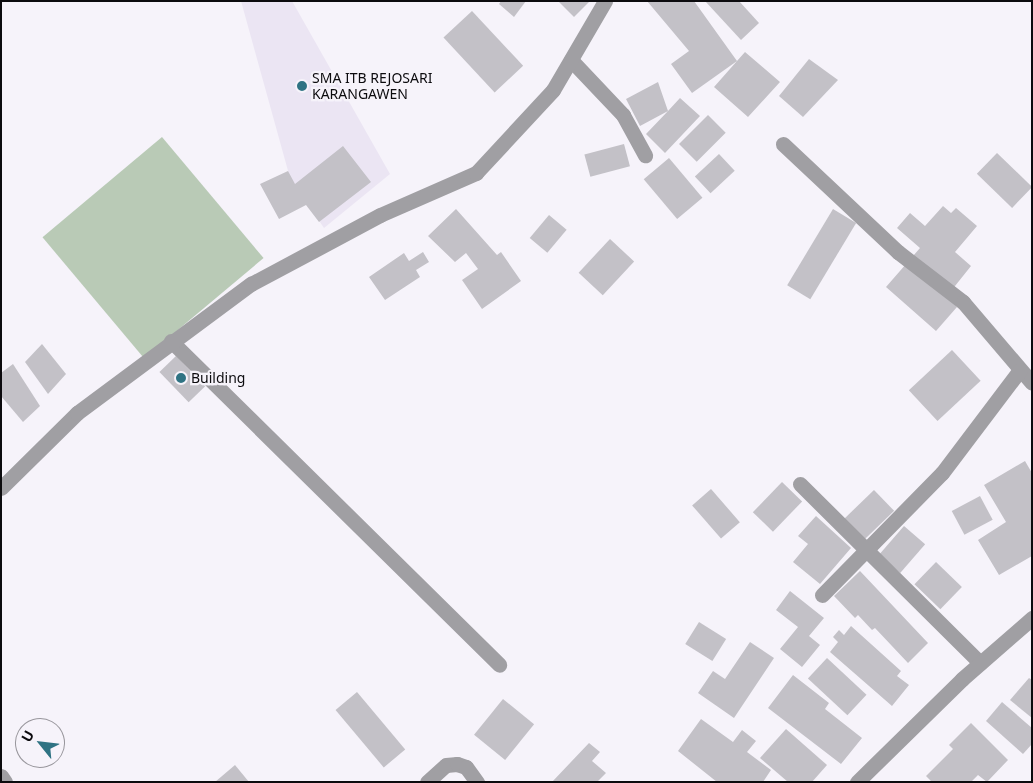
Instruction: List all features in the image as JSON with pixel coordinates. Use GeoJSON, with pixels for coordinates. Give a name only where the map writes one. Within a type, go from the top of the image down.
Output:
{"type":"FeatureCollection","features":[{"type":"Feature","properties":{"kind":"street"},"geometry":{"type":"LineString","coordinates":[[1,488],[77,412],[251,284],[380,216],[470,178],[536,112],[571,60],[605,1]]}},
{"type":"Feature","properties":{"kind":"street"},"geometry":{"type":"LineString","coordinates":[[571,60],[622,115],[645,155]]}},
{"type":"Feature","properties":{"kind":"street"},"geometry":{"type":"LineString","coordinates":[[784,144],[898,252],[963,302],[1032,383]]}},
{"type":"Feature","properties":{"kind":"street"},"geometry":{"type":"LineString","coordinates":[[171,341],[499,665]]}},
{"type":"Feature","properties":{"kind":"street"},"geometry":{"type":"LineString","coordinates":[[822,595],[942,473],[1020,370]]}},
{"type":"Feature","properties":{"kind":"street"},"geometry":{"type":"LineString","coordinates":[[800,484],[865,552],[980,663]]}},
{"type":"Feature","properties":{"kind":"street"},"geometry":{"type":"LineString","coordinates":[[864,780],[980,663],[1032,618]]}},
{"type":"Feature","properties":{"kind":"street"},"geometry":{"type":"LineString","coordinates":[[427,782],[451,764],[466,767],[477,782]]}},
{"type":"Feature","properties":{"kind":"street"},"geometry":{"type":"LineString","coordinates":[[1,776],[5,782]]}},
{"type":"Feature","properties":{"kind":"shaded area","name":"SMA ITB REJOSARI KARANGAWEN"},"geometry":{"type":"Polygon","coordinates":[[[241,1],[292,1],[390,174],[324,228],[290,178],[241,1]]]}},
{"type":"Feature","properties":{"kind":"green space"},"geometry":{"type":"Polygon","coordinates":[[[162,137],[264,258],[144,358],[42,237],[162,137]]]}},
{"type":"Feature","properties":{"kind":"building"},"geometry":{"type":"Polygon","coordinates":[[[501,1],[526,1],[514,17],[499,4],[501,1]]]}},
{"type":"Feature","properties":{"kind":"building"},"geometry":{"type":"Polygon","coordinates":[[[558,1],[590,1],[574,17],[558,1]]]}},
{"type":"Feature","properties":{"kind":"building"},"geometry":{"type":"Polygon","coordinates":[[[647,1],[694,1],[737,61],[692,93],[671,64],[689,51],[647,1]]]}},
{"type":"Feature","properties":{"kind":"building"},"geometry":{"type":"Polygon","coordinates":[[[705,1],[739,1],[759,23],[741,40],[705,1]]]}},
{"type":"Feature","properties":{"kind":"building"},"geometry":{"type":"Polygon","coordinates":[[[472,11],[523,66],[495,92],[443,38],[472,11]]]}},
{"type":"Feature","properties":{"kind":"building"},"geometry":{"type":"Polygon","coordinates":[[[745,52],[780,82],[748,117],[714,87],[745,52]]]}},
{"type":"Feature","properties":{"kind":"building"},"geometry":{"type":"Polygon","coordinates":[[[809,59],[838,80],[803,117],[779,96],[809,59]]]}},
{"type":"Feature","properties":{"kind":"building"},"geometry":{"type":"Polygon","coordinates":[[[658,82],[668,111],[640,126],[626,99],[658,82]]]}},
{"type":"Feature","properties":{"kind":"building"},"geometry":{"type":"Polygon","coordinates":[[[680,98],[700,116],[665,153],[646,134],[680,98]]]}},
{"type":"Feature","properties":{"kind":"building"},"geometry":{"type":"Polygon","coordinates":[[[708,115],[726,133],[697,162],[679,144],[708,115]]]}},
{"type":"Feature","properties":{"kind":"building"},"geometry":{"type":"Polygon","coordinates":[[[624,144],[630,166],[590,177],[584,155],[624,144]]]}},
{"type":"Feature","properties":{"kind":"building"},"geometry":{"type":"Polygon","coordinates":[[[343,146],[371,182],[319,222],[306,205],[279,219],[260,184],[288,171],[295,184],[343,146]]]}},
{"type":"Feature","properties":{"kind":"building"},"geometry":{"type":"Polygon","coordinates":[[[997,153],[1032,187],[1012,208],[977,174],[997,153]]]}},
{"type":"Feature","properties":{"kind":"building"},"geometry":{"type":"Polygon","coordinates":[[[719,154],[735,171],[711,193],[695,177],[719,154]]]}},
{"type":"Feature","properties":{"kind":"building"},"geometry":{"type":"Polygon","coordinates":[[[669,158],[702,198],[677,219],[644,179],[669,158]]]}},
{"type":"Feature","properties":{"kind":"building"},"geometry":{"type":"Polygon","coordinates":[[[943,206],[951,213],[956,208],[977,226],[955,252],[971,266],[947,296],[957,307],[936,331],[886,287],[920,248],[897,228],[910,213],[925,226],[943,206]]]}},
{"type":"Feature","properties":{"kind":"building"},"geometry":{"type":"Polygon","coordinates":[[[456,209],[497,255],[501,252],[521,281],[482,309],[462,280],[478,269],[466,253],[455,262],[428,236],[456,209]]]}},
{"type":"Feature","properties":{"kind":"building"},"geometry":{"type":"Polygon","coordinates":[[[833,209],[856,223],[810,299],[787,285],[833,209]]]}},
{"type":"Feature","properties":{"kind":"building"},"geometry":{"type":"Polygon","coordinates":[[[549,215],[567,230],[547,253],[530,238],[549,215]]]}},
{"type":"Feature","properties":{"kind":"building"},"geometry":{"type":"Polygon","coordinates":[[[610,239],[634,262],[603,295],[579,273],[610,239]]]}},
{"type":"Feature","properties":{"kind":"building"},"geometry":{"type":"Polygon","coordinates":[[[423,252],[429,262],[416,270],[420,277],[385,300],[369,277],[404,253],[409,261],[423,252]]]}},
{"type":"Feature","properties":{"kind":"building"},"geometry":{"type":"Polygon","coordinates":[[[42,344],[66,374],[48,394],[25,362],[42,344]]]}},
{"type":"Feature","properties":{"kind":"building"},"geometry":{"type":"Polygon","coordinates":[[[952,350],[981,381],[937,421],[909,390],[952,350]]]}},
{"type":"Feature","properties":{"kind":"building","name":"Building"},"geometry":{"type":"Polygon","coordinates":[[[176,356],[205,386],[189,402],[159,372],[176,356]]]}},
{"type":"Feature","properties":{"kind":"building"},"geometry":{"type":"Polygon","coordinates":[[[13,364],[40,406],[23,422],[1,396],[1,373],[13,364]]]}},
{"type":"Feature","properties":{"kind":"building"},"geometry":{"type":"Polygon","coordinates":[[[1025,461],[1032,473],[1032,556],[999,575],[978,540],[1006,522],[984,485],[1025,461]]]}},
{"type":"Feature","properties":{"kind":"building"},"geometry":{"type":"Polygon","coordinates":[[[782,482],[802,501],[773,532],[753,512],[782,482]]]}},
{"type":"Feature","properties":{"kind":"building"},"geometry":{"type":"Polygon","coordinates":[[[711,489],[740,522],[721,539],[692,505],[711,489]]]}},
{"type":"Feature","properties":{"kind":"building"},"geometry":{"type":"Polygon","coordinates":[[[874,490],[894,511],[864,540],[844,519],[874,490]]]}},
{"type":"Feature","properties":{"kind":"building"},"geometry":{"type":"Polygon","coordinates":[[[980,496],[993,520],[964,535],[952,511],[980,496]]]}},
{"type":"Feature","properties":{"kind":"building"},"geometry":{"type":"Polygon","coordinates":[[[816,516],[851,548],[820,584],[793,562],[808,544],[798,536],[816,516]]]}},
{"type":"Feature","properties":{"kind":"building"},"geometry":{"type":"Polygon","coordinates":[[[904,526],[925,544],[900,573],[879,555],[904,526]]]}},
{"type":"Feature","properties":{"kind":"building"},"geometry":{"type":"Polygon","coordinates":[[[936,562],[962,587],[940,609],[914,584],[936,562]]]}},
{"type":"Feature","properties":{"kind":"building"},"geometry":{"type":"Polygon","coordinates":[[[860,571],[928,643],[908,663],[875,628],[872,630],[858,615],[855,618],[834,596],[860,571]]]}},
{"type":"Feature","properties":{"kind":"building"},"geometry":{"type":"Polygon","coordinates":[[[790,591],[824,618],[809,636],[820,645],[802,667],[780,649],[798,627],[776,610],[790,591]]]}},
{"type":"Feature","properties":{"kind":"building"},"geometry":{"type":"Polygon","coordinates":[[[699,622],[726,639],[712,661],[685,644],[699,622]]]}},
{"type":"Feature","properties":{"kind":"building"},"geometry":{"type":"Polygon","coordinates":[[[851,626],[901,671],[897,676],[909,685],[892,706],[830,652],[838,642],[833,637],[839,630],[844,635],[851,626]]]}},
{"type":"Feature","properties":{"kind":"building"},"geometry":{"type":"Polygon","coordinates":[[[750,642],[774,658],[734,718],[698,693],[713,671],[725,679],[750,642]]]}},
{"type":"Feature","properties":{"kind":"building"},"geometry":{"type":"Polygon","coordinates":[[[827,658],[866,695],[847,715],[808,678],[827,658]]]}},
{"type":"Feature","properties":{"kind":"building"},"geometry":{"type":"Polygon","coordinates":[[[793,675],[829,703],[825,709],[862,738],[841,764],[768,708],[793,675]]]}},
{"type":"Feature","properties":{"kind":"building"},"geometry":{"type":"Polygon","coordinates":[[[1029,678],[1032,680],[1032,718],[1010,700],[1029,678]]]}},
{"type":"Feature","properties":{"kind":"building"},"geometry":{"type":"Polygon","coordinates":[[[357,692],[405,749],[384,767],[336,710],[357,692]]]}},
{"type":"Feature","properties":{"kind":"building"},"geometry":{"type":"Polygon","coordinates":[[[503,699],[534,724],[505,760],[474,735],[503,699]]]}},
{"type":"Feature","properties":{"kind":"building"},"geometry":{"type":"Polygon","coordinates":[[[1002,702],[1032,728],[1032,744],[1023,754],[986,721],[1002,702]]]}},
{"type":"Feature","properties":{"kind":"building"},"geometry":{"type":"Polygon","coordinates":[[[701,719],[733,742],[742,730],[756,741],[747,752],[771,770],[763,782],[717,782],[678,751],[701,719]]]}},
{"type":"Feature","properties":{"kind":"building"},"geometry":{"type":"Polygon","coordinates":[[[971,723],[1008,760],[987,782],[978,775],[971,782],[932,782],[926,776],[953,749],[949,745],[971,723]]]}},
{"type":"Feature","properties":{"kind":"building"},"geometry":{"type":"Polygon","coordinates":[[[786,729],[827,765],[812,782],[788,782],[760,758],[786,729]]]}},
{"type":"Feature","properties":{"kind":"building"},"geometry":{"type":"Polygon","coordinates":[[[589,743],[600,752],[592,761],[606,773],[597,782],[552,782],[589,743]]]}},
{"type":"Feature","properties":{"kind":"building"},"geometry":{"type":"Polygon","coordinates":[[[235,765],[249,782],[215,782],[235,765]]]}},
{"type":"Feature","properties":{"kind":"place","name":"SMA ITB REJOSARI KARANGAWEN"},"geometry":{"type":"Point","coordinates":[302,86]}},
{"type":"Feature","properties":{"kind":"place","name":"Building"},"geometry":{"type":"Point","coordinates":[181,378]}}]}
